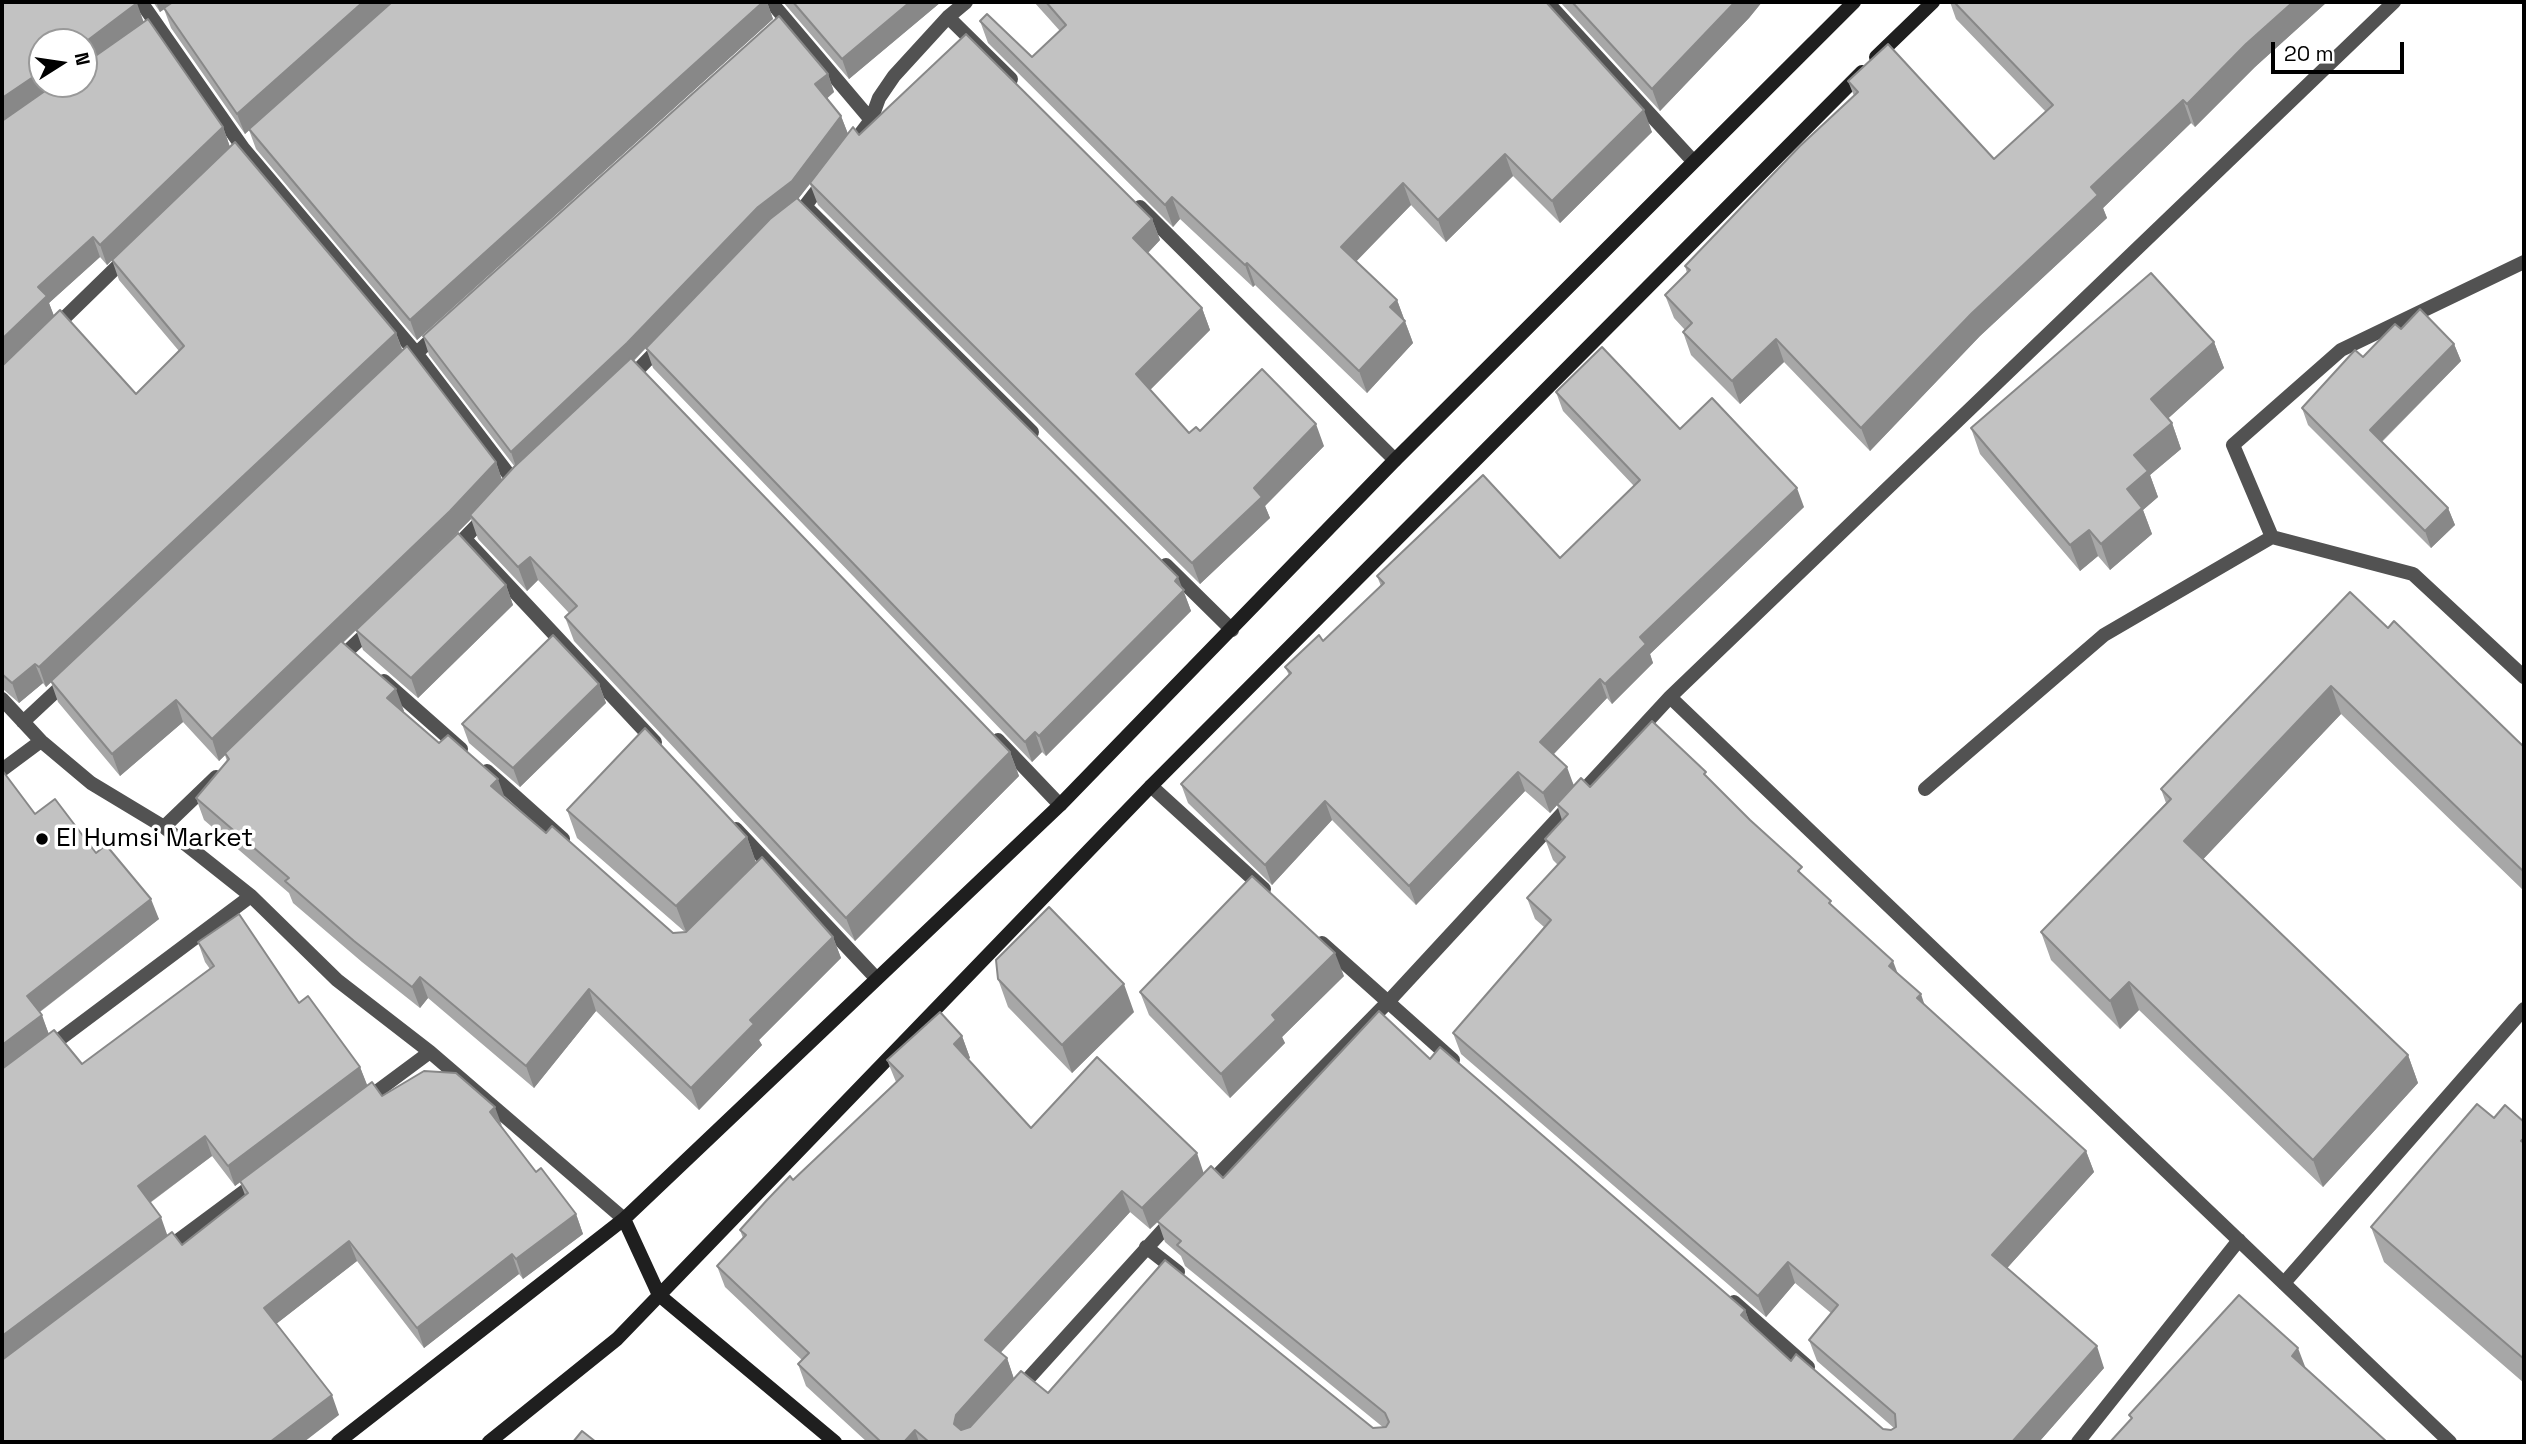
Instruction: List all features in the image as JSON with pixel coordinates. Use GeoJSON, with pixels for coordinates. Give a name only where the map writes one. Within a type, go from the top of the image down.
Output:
{"type":"FeatureCollection","features":[{"type":"Feature","properties":{"kind":"main road"},"geometry":{"type":"LineString","coordinates":[[338,1442],[624,1219],[1060,805],[1232,631],[1395,460],[1854,2]]}},
{"type":"Feature","properties":{"kind":"main road"},"geometry":{"type":"LineString","coordinates":[[489,1442],[617,1339],[1152,786],[1933,2]]}},
{"type":"Feature","properties":{"kind":"main road"},"geometry":{"type":"LineString","coordinates":[[624,1219],[659,1295],[835,1442]]}},
{"type":"Feature","properties":{"kind":"street"},"geometry":{"type":"LineString","coordinates":[[141,2],[243,148],[416,353],[512,489],[436,567]]}},
{"type":"Feature","properties":{"kind":"street"},"geometry":{"type":"LineString","coordinates":[[771,2],[780,25],[871,120]]}},
{"type":"Feature","properties":{"kind":"street"},"geometry":{"type":"LineString","coordinates":[[780,225],[805,206],[871,120],[879,98],[894,76],[948,16],[966,2]]}},
{"type":"Feature","properties":{"kind":"street"},"geometry":{"type":"LineString","coordinates":[[1546,2],[1693,161]]}},
{"type":"Feature","properties":{"kind":"street"},"geometry":{"type":"LineString","coordinates":[[1008,1401],[1146,1247],[1387,1003],[1670,697],[2394,2]]}},
{"type":"Feature","properties":{"kind":"street"},"geometry":{"type":"LineString","coordinates":[[948,16],[1017,85]]}},
{"type":"Feature","properties":{"kind":"street"},"geometry":{"type":"LineString","coordinates":[[1127,194],[1395,460]]}},
{"type":"Feature","properties":{"kind":"street"},"geometry":{"type":"LineString","coordinates":[[805,206],[1043,443]]}},
{"type":"Feature","properties":{"kind":"street"},"geometry":{"type":"LineString","coordinates":[[41,341],[137,247]]}},
{"type":"Feature","properties":{"kind":"street"},"geometry":{"type":"LineString","coordinates":[[2272,537],[2233,445],[2341,350],[2524,262]]}},
{"type":"Feature","properties":{"kind":"street"},"geometry":{"type":"LineString","coordinates":[[386,382],[445,326]]}},
{"type":"Feature","properties":{"kind":"street"},"geometry":{"type":"LineString","coordinates":[[621,386],[645,373],[668,339]]}},
{"type":"Feature","properties":{"kind":"street"},"geometry":{"type":"LineString","coordinates":[[1925,789],[2104,635],[2272,537],[2413,575],[2524,677]]}},
{"type":"Feature","properties":{"kind":"street"},"geometry":{"type":"LineString","coordinates":[[465,539],[665,753]]}},
{"type":"Feature","properties":{"kind":"street"},"geometry":{"type":"LineString","coordinates":[[1152,552],[1232,631]]}},
{"type":"Feature","properties":{"kind":"street"},"geometry":{"type":"LineString","coordinates":[[329,669],[359,659],[387,613]]}},
{"type":"Feature","properties":{"kind":"street"},"geometry":{"type":"LineString","coordinates":[[359,659],[574,848]]}},
{"type":"Feature","properties":{"kind":"street"},"geometry":{"type":"LineString","coordinates":[[23,722],[83,665]]}},
{"type":"Feature","properties":{"kind":"street"},"geometry":{"type":"LineString","coordinates":[[1670,697],[2450,1442]]}},
{"type":"Feature","properties":{"kind":"street"},"geometry":{"type":"LineString","coordinates":[[2,699],[41,741],[91,783],[164,827],[251,896],[337,980],[430,1052],[624,1219]]}},
{"type":"Feature","properties":{"kind":"street"},"geometry":{"type":"LineString","coordinates":[[984,725],[1060,805]]}},
{"type":"Feature","properties":{"kind":"street"},"geometry":{"type":"LineString","coordinates":[[2,770],[41,741]]}},
{"type":"Feature","properties":{"kind":"street"},"geometry":{"type":"LineString","coordinates":[[164,827],[223,771]]}},
{"type":"Feature","properties":{"kind":"street"},"geometry":{"type":"LineString","coordinates":[[1152,786],[1274,899]]}},
{"type":"Feature","properties":{"kind":"street"},"geometry":{"type":"LineString","coordinates":[[722,814],[765,870],[876,978]]}},
{"type":"Feature","properties":{"kind":"street"},"geometry":{"type":"LineString","coordinates":[[34,1058],[251,896]]}},
{"type":"Feature","properties":{"kind":"street"},"geometry":{"type":"LineString","coordinates":[[1315,937],[1460,1066]]}},
{"type":"Feature","properties":{"kind":"street"},"geometry":{"type":"LineString","coordinates":[[2284,1283],[2524,1009]]}},
{"type":"Feature","properties":{"kind":"street"},"geometry":{"type":"LineString","coordinates":[[353,1110],[430,1052]]}},
{"type":"Feature","properties":{"kind":"street"},"geometry":{"type":"LineString","coordinates":[[156,1258],[265,1175]]}},
{"type":"Feature","properties":{"kind":"street"},"geometry":{"type":"LineString","coordinates":[[2078,1442],[2239,1240]]}},
{"type":"Feature","properties":{"kind":"street"},"geometry":{"type":"LineString","coordinates":[[1146,1247],[1188,1281]]}},
{"type":"Feature","properties":{"kind":"street"},"geometry":{"type":"LineString","coordinates":[[1719,1290],[1823,1380]]}},
{"type":"Feature","properties":{"kind":"building"},"geometry":{"type":"Polygon","coordinates":[[[2,2],[137,3],[98,32],[98,28],[28,28],[28,80],[2,98],[2,2]]]}},
{"type":"Feature","properties":{"kind":"building"},"geometry":{"type":"Polygon","coordinates":[[[173,2],[363,2],[237,114],[164,8],[173,2]]]}},
{"type":"Feature","properties":{"kind":"building"},"geometry":{"type":"Polygon","coordinates":[[[392,2],[763,2],[410,320],[249,129],[392,2]]]}},
{"type":"Feature","properties":{"kind":"building"},"geometry":{"type":"Polygon","coordinates":[[[793,2],[910,2],[842,59],[793,2]]]}},
{"type":"Feature","properties":{"kind":"building"},"geometry":{"type":"Polygon","coordinates":[[[1046,2],[1546,2],[1644,110],[1552,201],[1505,154],[1438,220],[1403,183],[1341,247],[1397,300],[1390,307],[1405,321],[1359,371],[1247,263],[1245,265],[1172,197],[1165,205],[980,21],[987,14],[1032,57],[1066,25],[1046,2]]]}},
{"type":"Feature","properties":{"kind":"building"},"geometry":{"type":"Polygon","coordinates":[[[1572,2],[1735,2],[1652,89],[1572,2]]]}},
{"type":"Feature","properties":{"kind":"building"},"geometry":{"type":"Polygon","coordinates":[[[1954,2],[2293,2],[2246,44],[2187,104],[2183,100],[2091,187],[2098,195],[1972,313],[1861,428],[1776,339],[1732,381],[1683,332],[1692,323],[1665,295],[1690,270],[1685,266],[1800,146],[1858,92],[1848,81],[1888,44],[1994,159],[2053,105],[1954,2]]]}},
{"type":"Feature","properties":{"kind":"building"},"geometry":{"type":"Polygon","coordinates":[[[779,16],[828,74],[815,84],[841,116],[792,181],[758,207],[627,343],[511,452],[423,336],[779,16]]]}},
{"type":"Feature","properties":{"kind":"building"},"geometry":{"type":"Polygon","coordinates":[[[148,19],[223,127],[100,245],[93,237],[38,287],[47,296],[2,339],[2,121],[35,98],[98,98],[98,54],[148,19]]]}},
{"type":"Feature","properties":{"kind":"building"},"geometry":{"type":"Polygon","coordinates":[[[966,34],[1152,219],[1133,238],[1202,308],[1136,374],[1189,433],[1196,427],[1200,431],[1262,369],[1316,424],[1254,488],[1262,497],[1192,563],[810,183],[853,127],[859,135],[966,34]]]}},
{"type":"Feature","properties":{"kind":"building"},"geometry":{"type":"Polygon","coordinates":[[[235,142],[396,333],[39,667],[35,664],[12,683],[2,674],[2,366],[60,310],[136,394],[184,346],[112,260],[235,142]]]}},
{"type":"Feature","properties":{"kind":"building"},"geometry":{"type":"Polygon","coordinates":[[[797,198],[1178,577],[1175,581],[1184,590],[1039,736],[1035,732],[1025,742],[646,348],[770,219],[797,198]]]}},
{"type":"Feature","properties":{"kind":"building"},"geometry":{"type":"Polygon","coordinates":[[[2151,273],[2214,342],[2151,399],[2172,423],[2134,455],[2148,471],[2127,489],[2142,508],[2101,544],[2089,530],[2070,545],[1971,428],[2151,273]]]}},
{"type":"Feature","properties":{"kind":"building"},"geometry":{"type":"Polygon","coordinates":[[[2420,309],[2454,344],[2370,430],[2448,508],[2425,531],[2302,408],[2355,350],[2363,357],[2395,324],[2401,329],[2420,309]]]}},
{"type":"Feature","properties":{"kind":"building"},"geometry":{"type":"Polygon","coordinates":[[[407,346],[496,462],[450,511],[212,739],[176,700],[112,754],[51,681],[407,346]]]}},
{"type":"Feature","properties":{"kind":"building"},"geometry":{"type":"Polygon","coordinates":[[[1602,347],[1680,429],[1712,398],[1797,488],[1640,637],[1646,644],[1605,684],[1600,679],[1540,742],[1567,767],[1543,793],[1518,772],[1409,886],[1325,801],[1265,865],[1181,784],[1291,673],[1285,667],[1319,635],[1323,641],[1384,583],[1377,576],[1483,475],[1560,558],[1640,480],[1556,392],[1602,347]]]}},
{"type":"Feature","properties":{"kind":"building"},"geometry":{"type":"Polygon","coordinates":[[[631,358],[1010,752],[846,918],[565,617],[577,606],[530,557],[518,567],[470,515],[514,467],[631,358]]]}},
{"type":"Feature","properties":{"kind":"building"},"geometry":{"type":"Polygon","coordinates":[[[458,533],[506,585],[411,678],[356,630],[458,533]]]}},
{"type":"Feature","properties":{"kind":"building"},"geometry":{"type":"Polygon","coordinates":[[[2350,592],[2388,628],[2394,621],[2524,747],[2524,869],[2523,871],[2331,686],[2184,841],[2408,1055],[2313,1160],[2129,982],[2110,1001],[2041,932],[2171,799],[2161,789],[2350,592]]]}},
{"type":"Feature","properties":{"kind":"building"},"geometry":{"type":"Polygon","coordinates":[[[553,635],[599,684],[513,768],[462,724],[553,635]]]}},
{"type":"Feature","properties":{"kind":"building"},"geometry":{"type":"Polygon","coordinates":[[[341,641],[396,689],[387,698],[439,743],[448,735],[498,779],[491,786],[546,833],[552,826],[673,933],[686,932],[762,857],[833,937],[750,1020],[754,1024],[691,1088],[589,989],[526,1066],[420,977],[412,987],[354,941],[285,881],[289,878],[196,798],[229,759],[225,753],[341,641]]]}},
{"type":"Feature","properties":{"kind":"building"},"geometry":{"type":"Polygon","coordinates":[[[1652,721],[1706,772],[1704,774],[1750,820],[1802,867],[1798,871],[1831,901],[1829,903],[1893,961],[1889,966],[1921,994],[1917,998],[2086,1151],[1992,1255],[2097,1346],[2012,1442],[929,1442],[915,1430],[904,1442],[881,1442],[798,1364],[809,1353],[717,1266],[746,1235],[740,1230],[790,1176],[793,1180],[903,1076],[887,1060],[940,1012],[962,1036],[954,1044],[1031,1128],[1097,1057],[1197,1153],[1142,1208],[1122,1191],[985,1340],[1007,1358],[956,1415],[954,1424],[961,1430],[970,1427],[1021,1371],[1048,1393],[1165,1260],[1373,1428],[1386,1427],[1389,1422],[1385,1413],[1177,1245],[1181,1241],[1157,1221],[1211,1166],[1223,1178],[1379,1011],[1430,1059],[1440,1047],[1745,1310],[1741,1315],[1791,1361],[1796,1354],[1883,1429],[1891,1430],[1896,1427],[1895,1414],[1809,1340],[1838,1305],[1788,1262],[1758,1296],[1453,1033],[1551,920],[1527,898],[1565,857],[1545,839],[1568,814],[1557,804],[1581,778],[1590,787],[1652,721]]]}},
{"type":"Feature","properties":{"kind":"building"},"geometry":{"type":"Polygon","coordinates":[[[645,728],[747,837],[676,906],[567,810],[645,728]]]}},
{"type":"Feature","properties":{"kind":"building"},"geometry":{"type":"Polygon","coordinates":[[[2,770],[35,814],[55,799],[96,853],[106,845],[151,899],[27,996],[42,1015],[2,1045],[2,770]]]}},
{"type":"Feature","properties":{"kind":"building"},"geometry":{"type":"Polygon","coordinates":[[[1252,876],[1335,953],[1272,1015],[1276,1020],[1221,1074],[1140,992],[1252,876]]]}},
{"type":"Feature","properties":{"kind":"building"},"geometry":{"type":"Polygon","coordinates":[[[1049,907],[1124,984],[1062,1045],[998,979],[996,960],[1049,907]]]}},
{"type":"Feature","properties":{"kind":"building"},"geometry":{"type":"Polygon","coordinates":[[[239,914],[299,1003],[308,996],[360,1067],[228,1166],[205,1136],[138,1186],[161,1217],[2,1336],[2,1069],[54,1030],[82,1064],[214,966],[198,942],[239,914]]]}},
{"type":"Feature","properties":{"kind":"building"},"geometry":{"type":"Polygon","coordinates":[[[424,1071],[456,1073],[495,1107],[490,1112],[536,1172],[541,1168],[576,1214],[516,1259],[512,1254],[417,1328],[349,1241],[264,1308],[332,1395],[270,1442],[2,1442],[2,1360],[172,1232],[182,1245],[248,1193],[240,1181],[372,1082],[382,1096],[424,1071]]]}},
{"type":"Feature","properties":{"kind":"building"},"geometry":{"type":"Polygon","coordinates":[[[2477,1104],[2494,1118],[2505,1105],[2524,1122],[2524,1138],[2521,1141],[2524,1143],[2524,1359],[2371,1227],[2477,1104]]]}},
{"type":"Feature","properties":{"kind":"building"},"geometry":{"type":"Polygon","coordinates":[[[2239,1295],[2298,1348],[2292,1356],[2387,1442],[2110,1442],[2132,1418],[2129,1415],[2239,1295]]]}},
{"type":"Feature","properties":{"kind":"building"},"geometry":{"type":"Polygon","coordinates":[[[582,1431],[596,1442],[573,1442],[582,1431]]]}},
{"type":"Feature","properties":{"kind":"place","name":"El Humsi Market"},"geometry":{"type":"Point","coordinates":[42,839]}}]}
